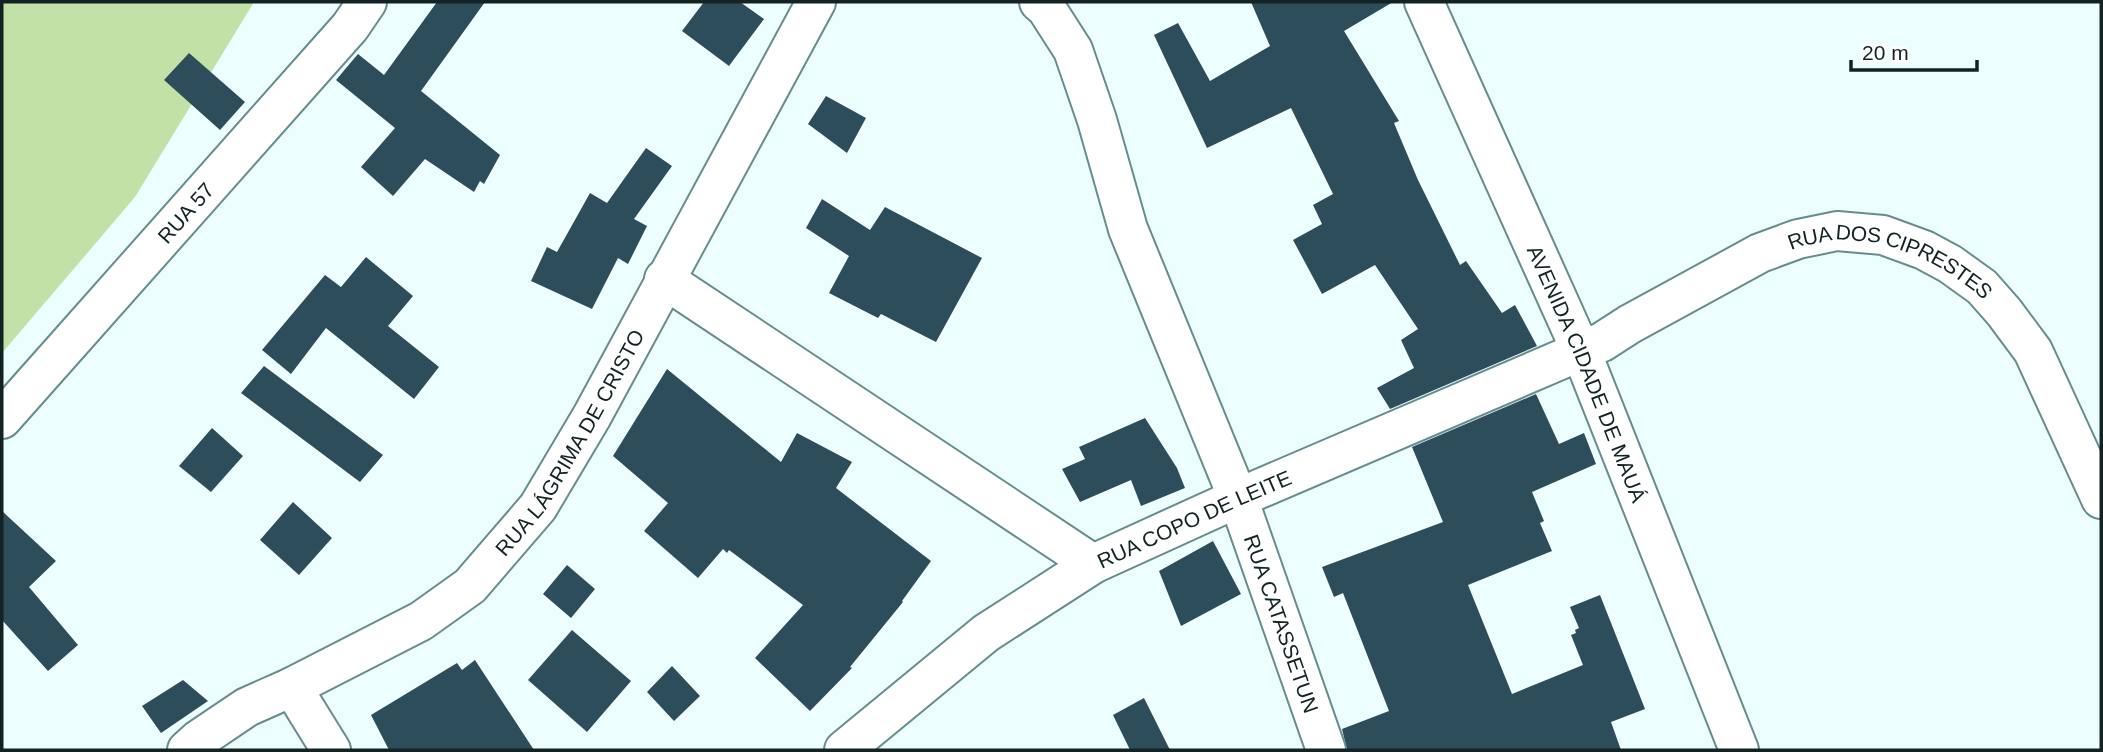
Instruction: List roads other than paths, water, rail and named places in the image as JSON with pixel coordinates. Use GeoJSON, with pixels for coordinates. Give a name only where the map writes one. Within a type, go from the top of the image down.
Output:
{"type":"FeatureCollection","features":[{"type":"Feature","properties":{"kind":"street","name":"RUA 57"},"geometry":{"type":"LineString","coordinates":[[2,419],[350,27],[367,2]]}},
{"type":"Feature","properties":{"kind":"street","name":"RUA LÁGRIMA DE CRISTO"},"geometry":{"type":"LineString","coordinates":[[187,750],[247,707],[421,621],[470,586],[538,507],[592,415],[816,2]]}},
{"type":"Feature","properties":{"kind":"street","name":"RUA CATASSETUN"},"geometry":{"type":"LineString","coordinates":[[1039,2],[1046,8],[1073,51],[1097,120],[1128,229],[1238,498],[1326,750]]}},
{"type":"Feature","properties":{"kind":"street","name":"AVENIDA CIDADE DE MAUÁ"},"geometry":{"type":"LineString","coordinates":[[1424,2],[1581,352],[1739,750]]}},
{"type":"Feature","properties":{"kind":"street","name":"RUA DOS CIPRESTES"},"geometry":{"type":"LineString","coordinates":[[1581,352],[1760,253],[1798,239],[1837,231],[1883,235],[1924,250],[1950,264],[1982,287],[2004,312],[2033,351],[2101,499]]}},
{"type":"Feature","properties":{"kind":"street"},"geometry":{"type":"LineString","coordinates":[[664,279],[1093,564]]}},
{"type":"Feature","properties":{"kind":"street","name":"RUA COPO DE LEITE"},"geometry":{"type":"LineString","coordinates":[[844,750],[986,633],[1093,564],[1238,498],[1581,352]]}},
{"type":"Feature","properties":{"kind":"street"},"geometry":{"type":"LineString","coordinates":[[292,687],[331,750]]}}]}
